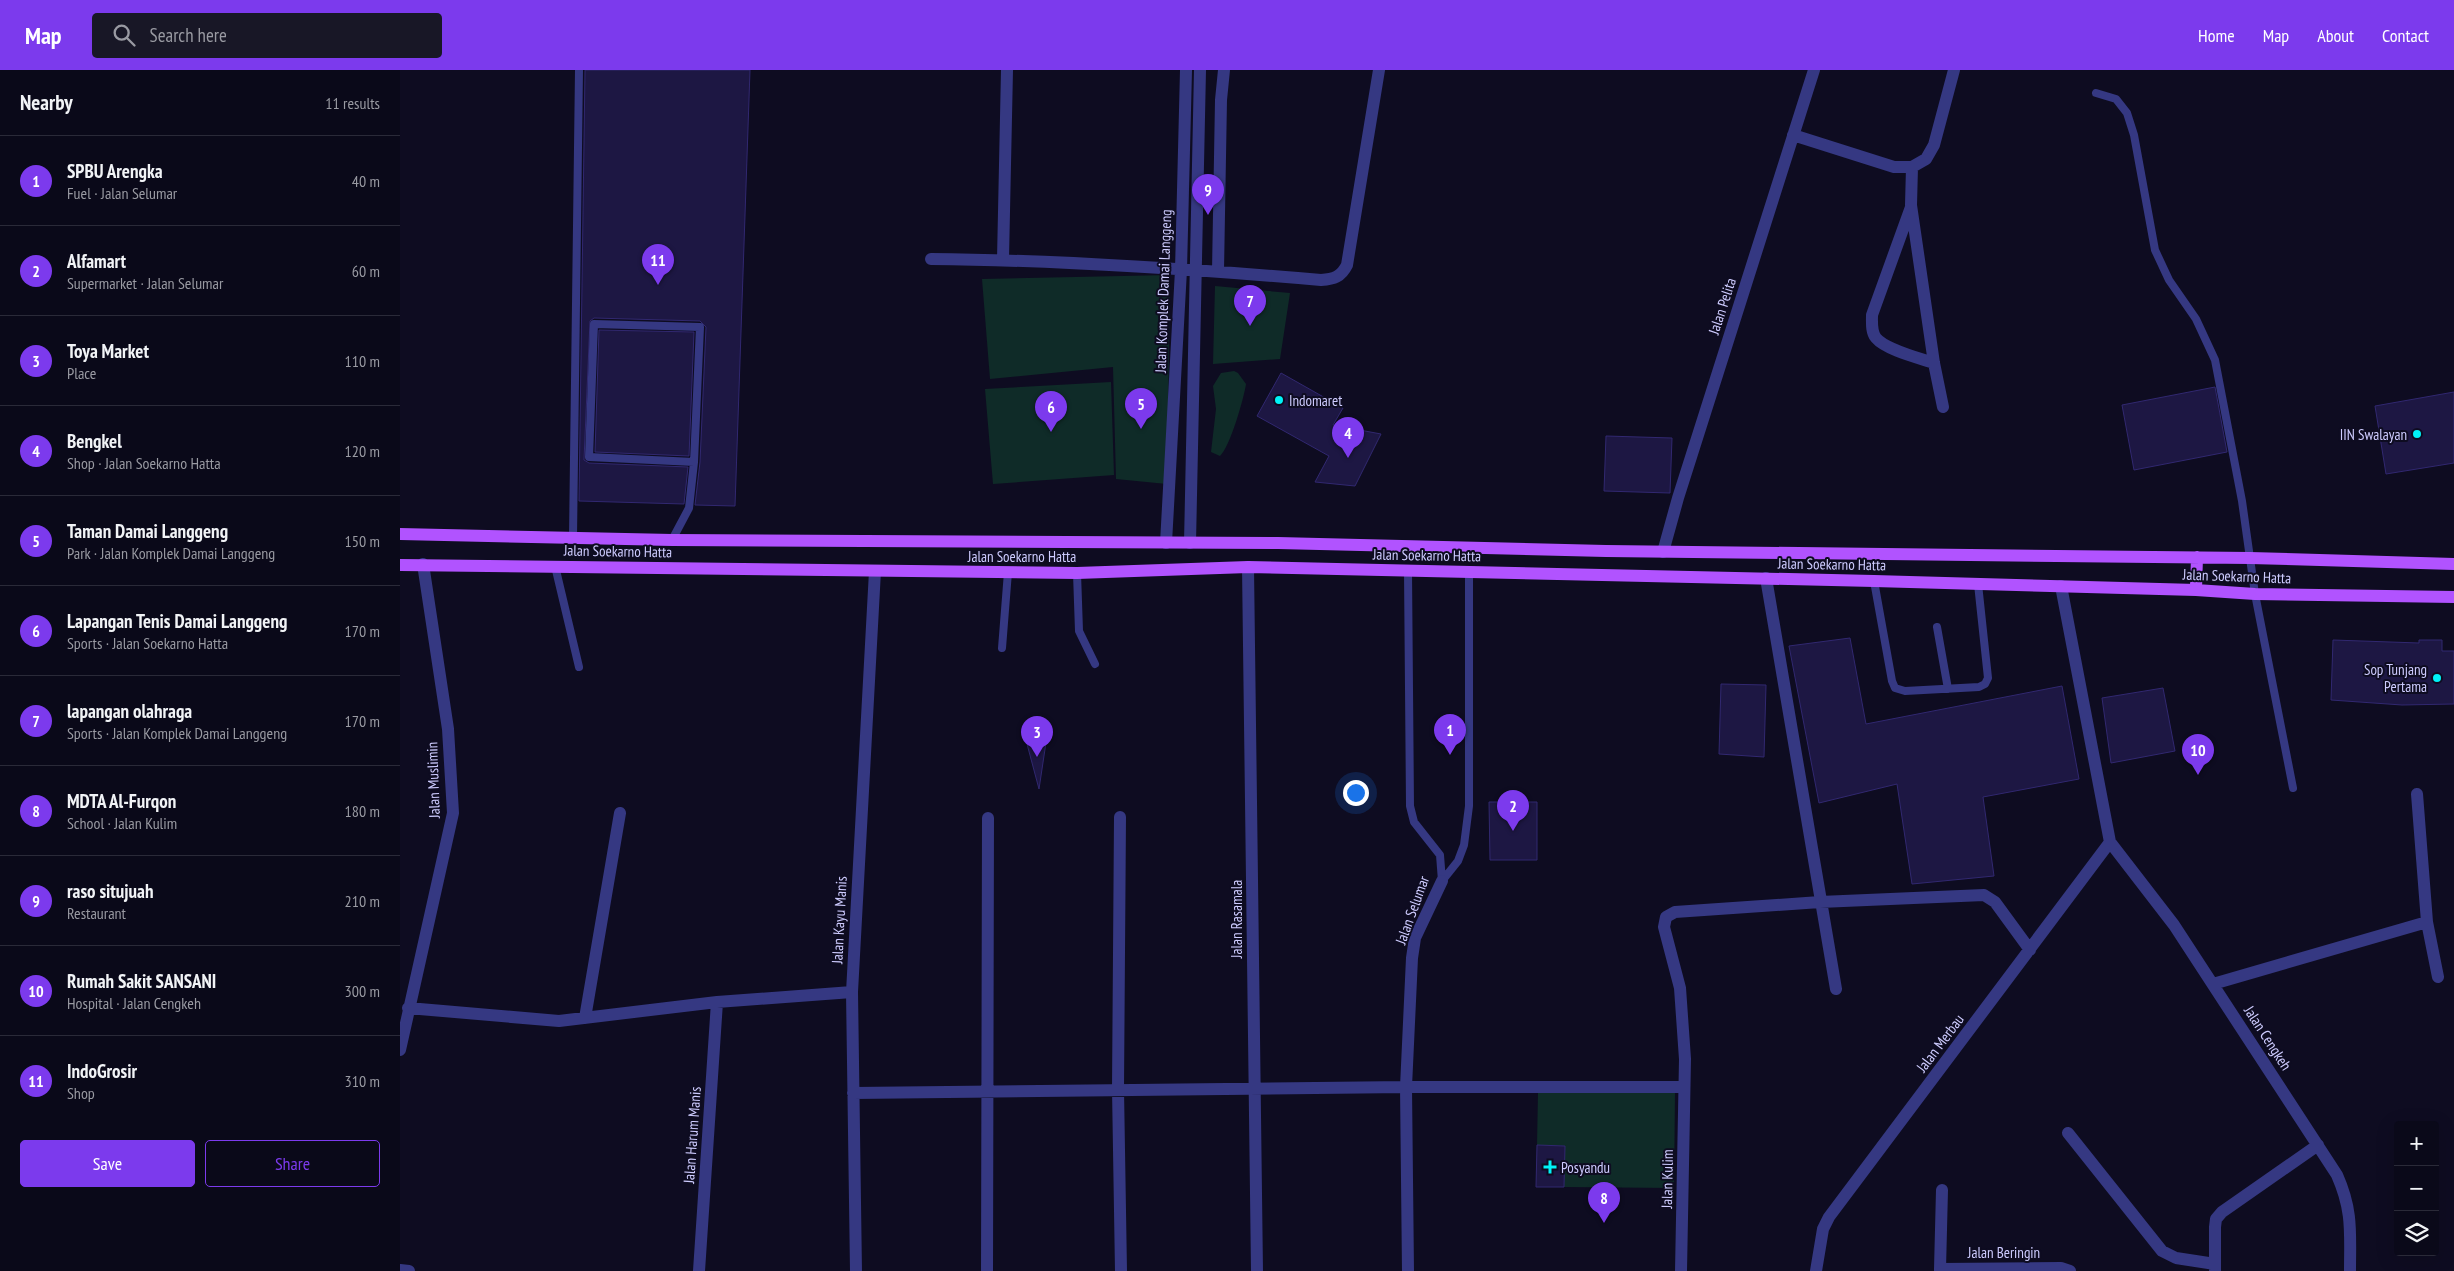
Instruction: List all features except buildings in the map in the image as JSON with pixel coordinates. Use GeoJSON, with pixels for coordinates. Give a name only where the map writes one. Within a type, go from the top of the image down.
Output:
{"type":"FeatureCollection","features":[{"type":"Feature","properties":{"kind":"main road","name":"Jalan Soekarno Hatta"},"geometry":{"type":"LineString","coordinates":[[400,534],[672,540],[1190,543],[1663,552],[2197,557],[2454,564]]}},
{"type":"Feature","properties":{"kind":"main road"},"geometry":{"type":"LineString","coordinates":[[2196,590],[2197,557]]}},
{"type":"Feature","properties":{"kind":"main road","name":"Jalan Soekarno Hatta"},"geometry":{"type":"LineString","coordinates":[[400,565],[1077,573],[1248,567],[1766,578],[2196,590],[2255,594],[2454,597]]}},
{"type":"Feature","properties":{"kind":"street"},"geometry":{"type":"LineString","coordinates":[[1003,260],[1007,70]]}},
{"type":"Feature","properties":{"kind":"street"},"geometry":{"type":"LineString","coordinates":[[931,259],[1003,260],[1218,271],[1321,280],[1334,279],[1342,274],[1347,265],[1379,70]]}},
{"type":"Feature","properties":{"kind":"street","name":"Jalan Pelita"},"geometry":{"type":"LineString","coordinates":[[1663,552],[1678,498],[1814,70]]}},
{"type":"Feature","properties":{"kind":"street"},"geometry":{"type":"LineString","coordinates":[[1793,135],[1894,167],[1912,167],[1926,159],[1934,145],[1954,70]]}},
{"type":"Feature","properties":{"kind":"street"},"geometry":{"type":"LineString","coordinates":[[1186,75],[1223,75],[1218,271]]}},
{"type":"Feature","properties":{"kind":"street","name":"Jalan Komplek Damai Langgeng"},"geometry":{"type":"LineString","coordinates":[[1166,543],[1181,270],[1186,75]]}},
{"type":"Feature","properties":{"kind":"street","name":"Jalan Komplek Damai Langgeng"},"geometry":{"type":"LineString","coordinates":[[1190,543],[1200,75]]}},
{"type":"Feature","properties":{"kind":"street"},"geometry":{"type":"LineString","coordinates":[[1912,167],[1911,205],[1934,363],[1943,407]]}},
{"type":"Feature","properties":{"kind":"street"},"geometry":{"type":"LineString","coordinates":[[1911,205],[1872,315],[1872,326],[1875,337],[1885,345],[1934,363]]}},
{"type":"Feature","properties":{"kind":"street","name":"Jalan Muslimin"},"geometry":{"type":"LineString","coordinates":[[400,1050],[408,1008],[454,814],[448,729],[423,564]]}},
{"type":"Feature","properties":{"kind":"street","name":"Jalan Rasamala"},"geometry":{"type":"LineString","coordinates":[[1248,567],[1253,1088],[1257,1271]]}},
{"type":"Feature","properties":{"kind":"street","name":"Jalan Kayu Manis"},"geometry":{"type":"LineString","coordinates":[[856,1271],[852,992],[875,571]]}},
{"type":"Feature","properties":{"kind":"street"},"geometry":{"type":"LineString","coordinates":[[1766,578],[1836,989]]}},
{"type":"Feature","properties":{"kind":"street"},"geometry":{"type":"LineString","coordinates":[[2061,586],[2110,842]]}},
{"type":"Feature","properties":{"kind":"street"},"geometry":{"type":"LineString","coordinates":[[2417,794],[2427,922],[2438,977]]}},
{"type":"Feature","properties":{"kind":"street"},"geometry":{"type":"LineString","coordinates":[[585,1018],[620,813]]}},
{"type":"Feature","properties":{"kind":"street"},"geometry":{"type":"LineString","coordinates":[[1120,817],[1118,1089],[1121,1271]]}},
{"type":"Feature","properties":{"kind":"street"},"geometry":{"type":"LineString","coordinates":[[987,1271],[988,818]]}},
{"type":"Feature","properties":{"kind":"street","name":"Jalan Merbau"},"geometry":{"type":"LineString","coordinates":[[1816,1271],[1822,1229],[1829,1217],[2110,842]]}},
{"type":"Feature","properties":{"kind":"street","name":"Jalan Cengkeh"},"geometry":{"type":"LineString","coordinates":[[2110,842],[2174,926],[2337,1175],[2346,1196],[2350,1218],[2350,1271]]}},
{"type":"Feature","properties":{"kind":"street","name":"Jalan Selumar"},"geometry":{"type":"LineString","coordinates":[[1408,1271],[1406,1087],[1412,958],[1415,938],[1442,881]]}},
{"type":"Feature","properties":{"kind":"street","name":"Jalan Kulim"},"geometry":{"type":"LineString","coordinates":[[1681,1271],[1685,1059],[1680,988],[1664,927],[1666,917],[1675,912],[1820,902],[1984,894],[1995,902],[2030,950]]}},
{"type":"Feature","properties":{"kind":"street"},"geometry":{"type":"LineString","coordinates":[[2213,984],[2427,922]]}},
{"type":"Feature","properties":{"kind":"street"},"geometry":{"type":"LineString","coordinates":[[408,1008],[559,1021],[717,1002],[852,992]]}},
{"type":"Feature","properties":{"kind":"street","name":"Jalan Harum Manis"},"geometry":{"type":"LineString","coordinates":[[699,1271],[717,1002]]}},
{"type":"Feature","properties":{"kind":"street"},"geometry":{"type":"LineString","coordinates":[[854,1093],[1253,1088],[1684,1087]]}},
{"type":"Feature","properties":{"kind":"street"},"geometry":{"type":"LineString","coordinates":[[2068,1133],[2162,1250],[2176,1258],[2215,1267],[2216,1219],[2222,1212],[2318,1145]]}},
{"type":"Feature","properties":{"kind":"street"},"geometry":{"type":"LineString","coordinates":[[1940,1270],[1942,1190]]}},
{"type":"Feature","properties":{"kind":"street","name":"Jalan Beringin"},"geometry":{"type":"LineString","coordinates":[[1940,1270],[2061,1268],[2070,1271]]}},
{"type":"Feature","properties":{"kind":"street"},"geometry":{"type":"LineString","coordinates":[[400,1270],[409,1271]]}},
{"type":"Feature","properties":{"kind":"lane"},"geometry":{"type":"LineString","coordinates":[[573,538],[579,70]]}},
{"type":"Feature","properties":{"kind":"lane"},"geometry":{"type":"LineString","coordinates":[[2096,93],[2116,99],[2127,113],[2134,135],[2155,250],[2169,280],[2196,319],[2215,360],[2242,501],[2255,594],[2292,788]]}},
{"type":"Feature","properties":{"kind":"lane"},"geometry":{"type":"LineString","coordinates":[[672,540],[689,508],[694,462],[700,327],[594,324],[589,457],[694,462]]}},
{"type":"Feature","properties":{"kind":"lane"},"geometry":{"type":"LineString","coordinates":[[555,566],[579,666]]}},
{"type":"Feature","properties":{"kind":"lane","name":"Jalan Selumar"},"geometry":{"type":"LineString","coordinates":[[1408,571],[1410,806],[1414,822],[1440,855],[1442,881]]}},
{"type":"Feature","properties":{"kind":"lane"},"geometry":{"type":"LineString","coordinates":[[1002,648],[1008,572]]}},
{"type":"Feature","properties":{"kind":"lane"},"geometry":{"type":"LineString","coordinates":[[1442,881],[1458,861],[1464,845],[1470,806],[1469,572]]}},
{"type":"Feature","properties":{"kind":"lane"},"geometry":{"type":"LineString","coordinates":[[1077,573],[1079,631],[1095,664]]}},
{"type":"Feature","properties":{"kind":"lane"},"geometry":{"type":"LineString","coordinates":[[1874,581],[1892,681],[1895,688],[1905,691],[1979,687],[1985,684],[1988,678],[1978,584]]}},
{"type":"Feature","properties":{"kind":"lane"},"geometry":{"type":"LineString","coordinates":[[1937,627],[1948,689]]}},
{"type":"Feature","properties":{"kind":"green space"},"geometry":{"type":"Polygon","coordinates":[[[1170,275],[1167,484],[1116,479],[1113,367],[990,379],[982,279],[1170,275]]]}},
{"type":"Feature","properties":{"kind":"green space"},"geometry":{"type":"Polygon","coordinates":[[[1215,286],[1290,293],[1280,359],[1213,364],[1215,286]]]}},
{"type":"Feature","properties":{"kind":"green space"},"geometry":{"type":"Polygon","coordinates":[[[1234,371],[1238,373],[1246,384],[1240,411],[1228,443],[1220,456],[1211,452],[1216,409],[1213,386],[1221,373],[1234,371]]]}},
{"type":"Feature","properties":{"kind":"green space"},"geometry":{"type":"Polygon","coordinates":[[[1111,382],[1114,475],[993,484],[985,389],[1111,382]]]}},
{"type":"Feature","properties":{"kind":"green space"},"geometry":{"type":"Polygon","coordinates":[[[1538,1093],[1675,1093],[1674,1188],[1564,1187],[1565,1146],[1537,1145],[1538,1093]]]}},
{"type":"Feature","properties":{"kind":"place","name":"raso situjuah"},"geometry":{"type":"Point","coordinates":[1208,215]}},
{"type":"Feature","properties":{"kind":"place","name":"IndoGrosir"},"geometry":{"type":"Point","coordinates":[658,285]}},
{"type":"Feature","properties":{"kind":"place","name":"lapangan olahraga"},"geometry":{"type":"Point","coordinates":[1250,326]}},
{"type":"Feature","properties":{"kind":"place","name":"Indomaret"},"geometry":{"type":"Point","coordinates":[1279,400]}},
{"type":"Feature","properties":{"kind":"place","name":"Taman Damai Langgeng"},"geometry":{"type":"Point","coordinates":[1141,429]}},
{"type":"Feature","properties":{"kind":"place","name":"Lapangan Tenis Damai Langgeng"},"geometry":{"type":"Point","coordinates":[1051,432]}},
{"type":"Feature","properties":{"kind":"place","name":"IIN Swalayan"},"geometry":{"type":"Point","coordinates":[2417,434]}},
{"type":"Feature","properties":{"kind":"place","name":"Bengkel"},"geometry":{"type":"Point","coordinates":[1348,458]}},
{"type":"Feature","properties":{"kind":"place","name":"Sop Tunjang Pertama"},"geometry":{"type":"Point","coordinates":[2437,678]}},
{"type":"Feature","properties":{"kind":"place","name":"SPBU Arengka"},"geometry":{"type":"Point","coordinates":[1450,755]}},
{"type":"Feature","properties":{"kind":"place","name":"Toya Market"},"geometry":{"type":"Point","coordinates":[1037,757]}},
{"type":"Feature","properties":{"kind":"place","name":"Rumah Sakit SANSANI"},"geometry":{"type":"Point","coordinates":[2198,775]}},
{"type":"Feature","properties":{"kind":"place","name":"Alfamart"},"geometry":{"type":"Point","coordinates":[1513,831]}},
{"type":"Feature","properties":{"kind":"place","name":"Posyandu"},"geometry":{"type":"Point","coordinates":[1550,1167]}},
{"type":"Feature","properties":{"kind":"place","name":"MDTA Al-Furqon"},"geometry":{"type":"Point","coordinates":[1604,1223]}}]}
